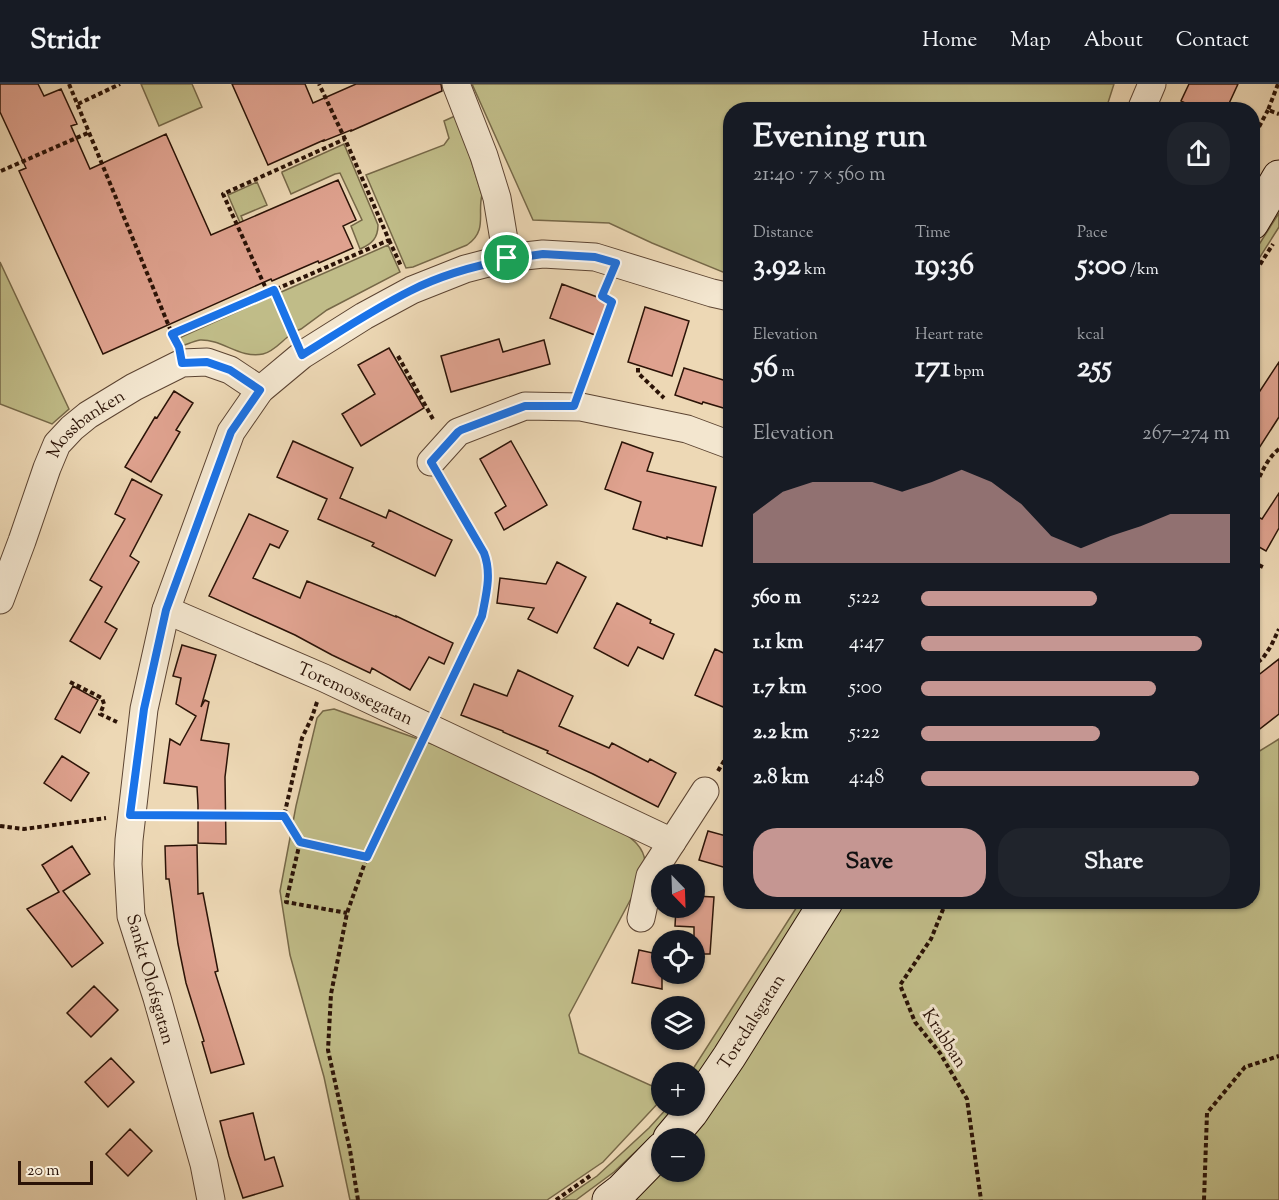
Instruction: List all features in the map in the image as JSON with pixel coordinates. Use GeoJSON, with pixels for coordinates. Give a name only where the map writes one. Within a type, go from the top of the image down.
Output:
{"type":"FeatureCollection","features":[{"type":"Feature","properties":{"kind":"street"},"geometry":{"type":"LineString","coordinates":[[456,84],[484,156],[497,198],[507,258]]}},
{"type":"Feature","properties":{"kind":"street"},"geometry":{"type":"LineString","coordinates":[[1144,102],[1152,84]]}},
{"type":"Feature","properties":{"kind":"street"},"geometry":{"type":"LineString","coordinates":[[1260,209],[1279,177]]}},
{"type":"Feature","properties":{"kind":"street","name":"Sankt Olofsgatan"},"geometry":{"type":"LineString","coordinates":[[211,1200],[204,1164],[131,916],[128,864],[130,815],[144,709],[166,610],[231,432],[260,390],[302,355],[364,316],[412,290],[465,269],[507,258],[543,254],[595,257],[723,295]]}},
{"type":"Feature","properties":{"kind":"street","name":"Mossbanken"},"geometry":{"type":"LineString","coordinates":[[0,600],[57,444],[88,415],[134,387],[182,363],[207,362],[230,370],[260,390]]}},
{"type":"Feature","properties":{"kind":"street"},"geometry":{"type":"LineString","coordinates":[[439,453],[458,432],[525,406],[581,406],[687,429],[723,443]]}},
{"type":"Feature","properties":{"kind":"street","name":"Toremossegatan"},"geometry":{"type":"LineString","coordinates":[[166,610],[324,678],[672,842]]}},
{"type":"Feature","properties":{"kind":"street"},"geometry":{"type":"LineString","coordinates":[[641,918],[651,876],[705,791]]}},
{"type":"Feature","properties":{"kind":"street","name":"Toredalsgatan"},"geometry":{"type":"LineString","coordinates":[[678,1128],[724,1064],[822,909]]}},
{"type":"Feature","properties":{"kind":"street"},"geometry":{"type":"LineString","coordinates":[[609,1200],[651,1160]]}},
{"type":"Feature","properties":{"kind":"path"},"geometry":{"type":"LineString","coordinates":[[69,84],[179,347],[182,363]]}},
{"type":"Feature","properties":{"kind":"path"},"geometry":{"type":"LineString","coordinates":[[78,104],[120,84]]}},
{"type":"Feature","properties":{"kind":"path"},"geometry":{"type":"LineString","coordinates":[[172,334],[389,240],[319,84]]}},
{"type":"Feature","properties":{"kind":"path"},"geometry":{"type":"LineString","coordinates":[[1260,125],[1278,84]]}},
{"type":"Feature","properties":{"kind":"path"},"geometry":{"type":"LineString","coordinates":[[1268,110],[1279,114]]}},
{"type":"Feature","properties":{"kind":"path"},"geometry":{"type":"LineString","coordinates":[[1,171],[90,132]]}},
{"type":"Feature","properties":{"kind":"path"},"geometry":{"type":"LineString","coordinates":[[268,293],[223,194],[345,139]]}},
{"type":"Feature","properties":{"kind":"path"},"geometry":{"type":"LineString","coordinates":[[1260,265],[1279,236]]}},
{"type":"Feature","properties":{"kind":"path"},"geometry":{"type":"LineString","coordinates":[[574,406],[612,302],[602,296],[616,263]]}},
{"type":"Feature","properties":{"kind":"path"},"geometry":{"type":"LineString","coordinates":[[274,290],[302,355]]}},
{"type":"Feature","properties":{"kind":"path"},"geometry":{"type":"LineString","coordinates":[[358,1200],[350,1150],[328,1050],[330,994],[346,913],[367,857],[482,616],[489,571],[484,553],[398,356]]}},
{"type":"Feature","properties":{"kind":"path"},"geometry":{"type":"LineString","coordinates":[[1260,478],[1269,456],[1279,449]]}},
{"type":"Feature","properties":{"kind":"path"},"geometry":{"type":"LineString","coordinates":[[1260,566],[1265,568]]}},
{"type":"Feature","properties":{"kind":"path"},"geometry":{"type":"LineString","coordinates":[[1260,660],[1271,646],[1279,629]]}},
{"type":"Feature","properties":{"kind":"path"},"geometry":{"type":"LineString","coordinates":[[324,678],[312,717],[302,738],[284,816],[300,842],[286,903],[346,913]]}},
{"type":"Feature","properties":{"kind":"path"},"geometry":{"type":"LineString","coordinates":[[70,682],[102,698],[104,704],[100,714],[118,723],[141,730]]}},
{"type":"Feature","properties":{"kind":"path"},"geometry":{"type":"LineString","coordinates":[[0,826],[24,829],[130,815],[284,816]]}},
{"type":"Feature","properties":{"kind":"path"},"geometry":{"type":"LineString","coordinates":[[300,842],[367,857]]}},
{"type":"Feature","properties":{"kind":"path","name":"Krabban"},"geometry":{"type":"LineString","coordinates":[[943,909],[931,939],[900,985],[915,1022],[940,1053],[967,1099],[981,1200]]}},
{"type":"Feature","properties":{"kind":"path"},"geometry":{"type":"LineString","coordinates":[[1204,1200],[1207,1113],[1245,1067],[1279,1056]]}},
{"type":"Feature","properties":{"kind":"shaded area"},"geometry":{"type":"Polygon","coordinates":[[[141,84],[192,84],[202,107],[159,126],[141,84]]]}},
{"type":"Feature","properties":{"kind":"shaded area"},"geometry":{"type":"Polygon","coordinates":[[[472,84],[1114,84],[1108,102],[723,102],[723,272],[609,223],[533,220],[472,84]]]}},
{"type":"Feature","properties":{"kind":"shaded area"},"geometry":{"type":"Polygon","coordinates":[[[457,115],[482,195],[478,234],[467,245],[406,268],[366,175],[444,145],[449,138],[444,121],[457,115]]]}},
{"type":"Feature","properties":{"kind":"shaded area"},"geometry":{"type":"Polygon","coordinates":[[[344,144],[378,225],[374,240],[360,249],[351,226],[362,220],[340,173],[291,194],[282,173],[344,144]]]}},
{"type":"Feature","properties":{"kind":"shaded area"},"geometry":{"type":"Polygon","coordinates":[[[257,182],[267,205],[241,216],[263,267],[260,269],[228,195],[257,182]]]}},
{"type":"Feature","properties":{"kind":"shaded area"},"geometry":{"type":"Polygon","coordinates":[[[1279,213],[1279,227],[1260,257],[1260,243],[1279,213]]]}},
{"type":"Feature","properties":{"kind":"shaded area"},"geometry":{"type":"Polygon","coordinates":[[[388,245],[400,272],[327,310],[301,329],[294,330],[279,293],[388,245]]]}},
{"type":"Feature","properties":{"kind":"shaded area"},"geometry":{"type":"Polygon","coordinates":[[[0,262],[69,409],[52,424],[0,404],[0,262]]]}},
{"type":"Feature","properties":{"kind":"shaded area"},"geometry":{"type":"Polygon","coordinates":[[[272,296],[290,335],[270,351],[263,354],[247,354],[216,342],[200,340],[182,346],[179,338],[272,296]]]}},
{"type":"Feature","properties":{"kind":"shaded area"},"geometry":{"type":"Polygon","coordinates":[[[334,709],[435,745],[616,827],[635,841],[642,851],[645,862],[642,878],[569,1015],[579,1053],[651,1085],[651,1111],[603,1162],[547,1200],[350,1200],[324,1077],[290,955],[280,891],[296,806],[317,718],[323,711],[334,709]]]}},
{"type":"Feature","properties":{"kind":"shaded area"},"geometry":{"type":"Polygon","coordinates":[[[1279,739],[1279,1200],[623,1200],[651,1180],[651,1182],[705,1182],[705,1128],[691,1128],[701,1116],[705,1116],[705,1112],[717,1098],[838,909],[1260,909],[1260,751],[1279,739]]]}},
{"type":"Feature","properties":{"kind":"shaded area"},"geometry":{"type":"Polygon","coordinates":[[[796,909],[805,909],[705,1066],[705,1062],[697,1062],[796,909]]]}},
{"type":"Feature","properties":{"kind":"shaded area"},"geometry":{"type":"Polygon","coordinates":[[[660,1116],[669,1116],[658,1128],[651,1128],[651,1137],[614,1172],[576,1200],[562,1200],[597,1176],[660,1116]]]}},
{"type":"Feature","properties":{"kind":"building"},"geometry":{"type":"Polygon","coordinates":[[[0,84],[38,84],[44,96],[61,89],[77,124],[71,126],[90,169],[166,134],[211,235],[338,180],[356,220],[343,226],[353,248],[272,281],[271,279],[103,354],[19,171],[26,168],[0,112],[0,84]]]}},
{"type":"Feature","properties":{"kind":"building"},"geometry":{"type":"Polygon","coordinates":[[[232,84],[305,84],[313,103],[356,84],[441,84],[442,91],[268,165],[232,84]]]}},
{"type":"Feature","properties":{"kind":"building"},"geometry":{"type":"Polygon","coordinates":[[[1189,84],[1238,84],[1230,102],[1181,101],[1189,84]]]}},
{"type":"Feature","properties":{"kind":"building"},"geometry":{"type":"Polygon","coordinates":[[[562,284],[608,301],[595,335],[550,318],[562,284]]]}},
{"type":"Feature","properties":{"kind":"building"},"geometry":{"type":"Polygon","coordinates":[[[645,307],[689,321],[672,376],[628,362],[645,307]]]}},
{"type":"Feature","properties":{"kind":"building"},"geometry":{"type":"Polygon","coordinates":[[[499,339],[503,352],[544,340],[550,364],[451,392],[441,356],[499,339]]]}},
{"type":"Feature","properties":{"kind":"building"},"geometry":{"type":"Polygon","coordinates":[[[389,348],[424,408],[361,446],[342,414],[375,394],[358,365],[389,348]]]}},
{"type":"Feature","properties":{"kind":"building"},"geometry":{"type":"Polygon","coordinates":[[[1279,362],[1279,417],[1260,447],[1260,391],[1279,362]]]}},
{"type":"Feature","properties":{"kind":"building"},"geometry":{"type":"Polygon","coordinates":[[[684,368],[723,380],[723,408],[675,395],[684,368]]]}},
{"type":"Feature","properties":{"kind":"building"},"geometry":{"type":"Polygon","coordinates":[[[174,391],[193,403],[176,430],[180,432],[151,482],[125,467],[155,417],[157,418],[174,391]]]}},
{"type":"Feature","properties":{"kind":"building"},"geometry":{"type":"Polygon","coordinates":[[[293,441],[353,468],[340,498],[386,518],[389,510],[452,540],[435,576],[372,546],[374,543],[318,519],[327,499],[277,477],[293,441]]]}},
{"type":"Feature","properties":{"kind":"building"},"geometry":{"type":"Polygon","coordinates":[[[511,441],[547,505],[504,530],[495,513],[506,506],[480,459],[511,441]]]}},
{"type":"Feature","properties":{"kind":"building"},"geometry":{"type":"Polygon","coordinates":[[[622,442],[653,453],[647,471],[716,487],[702,546],[633,529],[641,502],[605,489],[622,442]]]}},
{"type":"Feature","properties":{"kind":"building"},"geometry":{"type":"Polygon","coordinates":[[[132,479],[162,495],[130,556],[139,562],[105,622],[117,629],[100,659],[70,641],[102,587],[90,580],[125,519],[115,514],[132,479]]]}},
{"type":"Feature","properties":{"kind":"building"},"geometry":{"type":"Polygon","coordinates":[[[1279,493],[1279,528],[1266,551],[1260,548],[1260,518],[1262,519],[1279,493]]]}},
{"type":"Feature","properties":{"kind":"building"},"geometry":{"type":"Polygon","coordinates":[[[249,514],[288,531],[279,548],[270,544],[253,578],[300,598],[307,581],[396,616],[453,643],[444,664],[429,657],[410,690],[372,668],[370,673],[295,635],[209,596],[249,514]]]}},
{"type":"Feature","properties":{"kind":"building"},"geometry":{"type":"Polygon","coordinates":[[[557,562],[586,577],[557,633],[528,619],[534,608],[497,603],[500,578],[546,584],[557,562]]]}},
{"type":"Feature","properties":{"kind":"building"},"geometry":{"type":"Polygon","coordinates":[[[617,603],[651,620],[650,623],[674,634],[663,659],[638,647],[628,666],[594,648],[617,603]]]}},
{"type":"Feature","properties":{"kind":"building"},"geometry":{"type":"Polygon","coordinates":[[[182,645],[216,655],[201,707],[205,700],[209,702],[201,740],[229,744],[225,777],[226,844],[198,843],[197,787],[164,783],[170,739],[180,745],[196,716],[176,704],[181,678],[173,676],[182,645]]]}},
{"type":"Feature","properties":{"kind":"building"},"geometry":{"type":"Polygon","coordinates":[[[715,649],[723,653],[723,707],[695,695],[715,649]]]}},
{"type":"Feature","properties":{"kind":"building"},"geometry":{"type":"Polygon","coordinates":[[[1279,659],[1279,714],[1260,729],[1260,674],[1279,659]]]}},
{"type":"Feature","properties":{"kind":"building"},"geometry":{"type":"Polygon","coordinates":[[[518,670],[573,696],[559,726],[609,748],[612,743],[648,762],[650,759],[676,773],[658,807],[547,753],[548,751],[461,715],[474,684],[507,696],[518,670]]]}},
{"type":"Feature","properties":{"kind":"building"},"geometry":{"type":"Polygon","coordinates":[[[73,686],[98,700],[80,733],[55,719],[73,686]]]}},
{"type":"Feature","properties":{"kind":"building"},"geometry":{"type":"Polygon","coordinates":[[[62,756],[89,773],[71,801],[44,783],[62,756]]]}},
{"type":"Feature","properties":{"kind":"building"},"geometry":{"type":"Polygon","coordinates":[[[708,831],[723,835],[723,867],[699,860],[708,831]]]}},
{"type":"Feature","properties":{"kind":"building"},"geometry":{"type":"Polygon","coordinates":[[[197,845],[198,894],[203,893],[218,971],[215,972],[244,1064],[211,1073],[202,1042],[204,1041],[186,983],[169,879],[166,879],[165,846],[197,845]]]}},
{"type":"Feature","properties":{"kind":"building"},"geometry":{"type":"Polygon","coordinates":[[[72,846],[90,874],[63,891],[103,943],[72,967],[27,909],[59,892],[42,865],[72,846]]]}},
{"type":"Feature","properties":{"kind":"building"},"geometry":{"type":"Polygon","coordinates":[[[705,897],[714,897],[710,954],[705,954],[705,930],[675,926],[675,918],[705,918],[705,897]]]}},
{"type":"Feature","properties":{"kind":"building"},"geometry":{"type":"Polygon","coordinates":[[[639,950],[651,953],[651,984],[662,984],[662,989],[632,983],[639,950]]]}},
{"type":"Feature","properties":{"kind":"building"},"geometry":{"type":"Polygon","coordinates":[[[94,986],[118,1010],[91,1037],[67,1013],[94,986]]]}},
{"type":"Feature","properties":{"kind":"building"},"geometry":{"type":"Polygon","coordinates":[[[111,1058],[134,1082],[108,1107],[85,1082],[111,1058]]]}},
{"type":"Feature","properties":{"kind":"building"},"geometry":{"type":"Polygon","coordinates":[[[253,1113],[265,1160],[274,1157],[283,1186],[243,1198],[220,1121],[253,1113]]]}},
{"type":"Feature","properties":{"kind":"building"},"geometry":{"type":"Polygon","coordinates":[[[130,1129],[152,1151],[128,1176],[106,1154],[130,1129]]]}},
{"type":"Feature","properties":{"kind":"route"},"geometry":{"type":"LineString","coordinates":[[543,254],[595,257],[616,263],[602,296],[612,302],[574,406],[525,406],[461,430],[431,462],[484,553],[489,571],[486,593],[482,616],[367,857],[300,842],[284,816],[130,815],[144,709],[166,610],[231,432],[260,390],[230,370],[207,362],[182,363],[179,347],[172,334],[274,290],[302,355],[364,316],[412,290],[465,269],[507,258],[543,254]]}}]}
